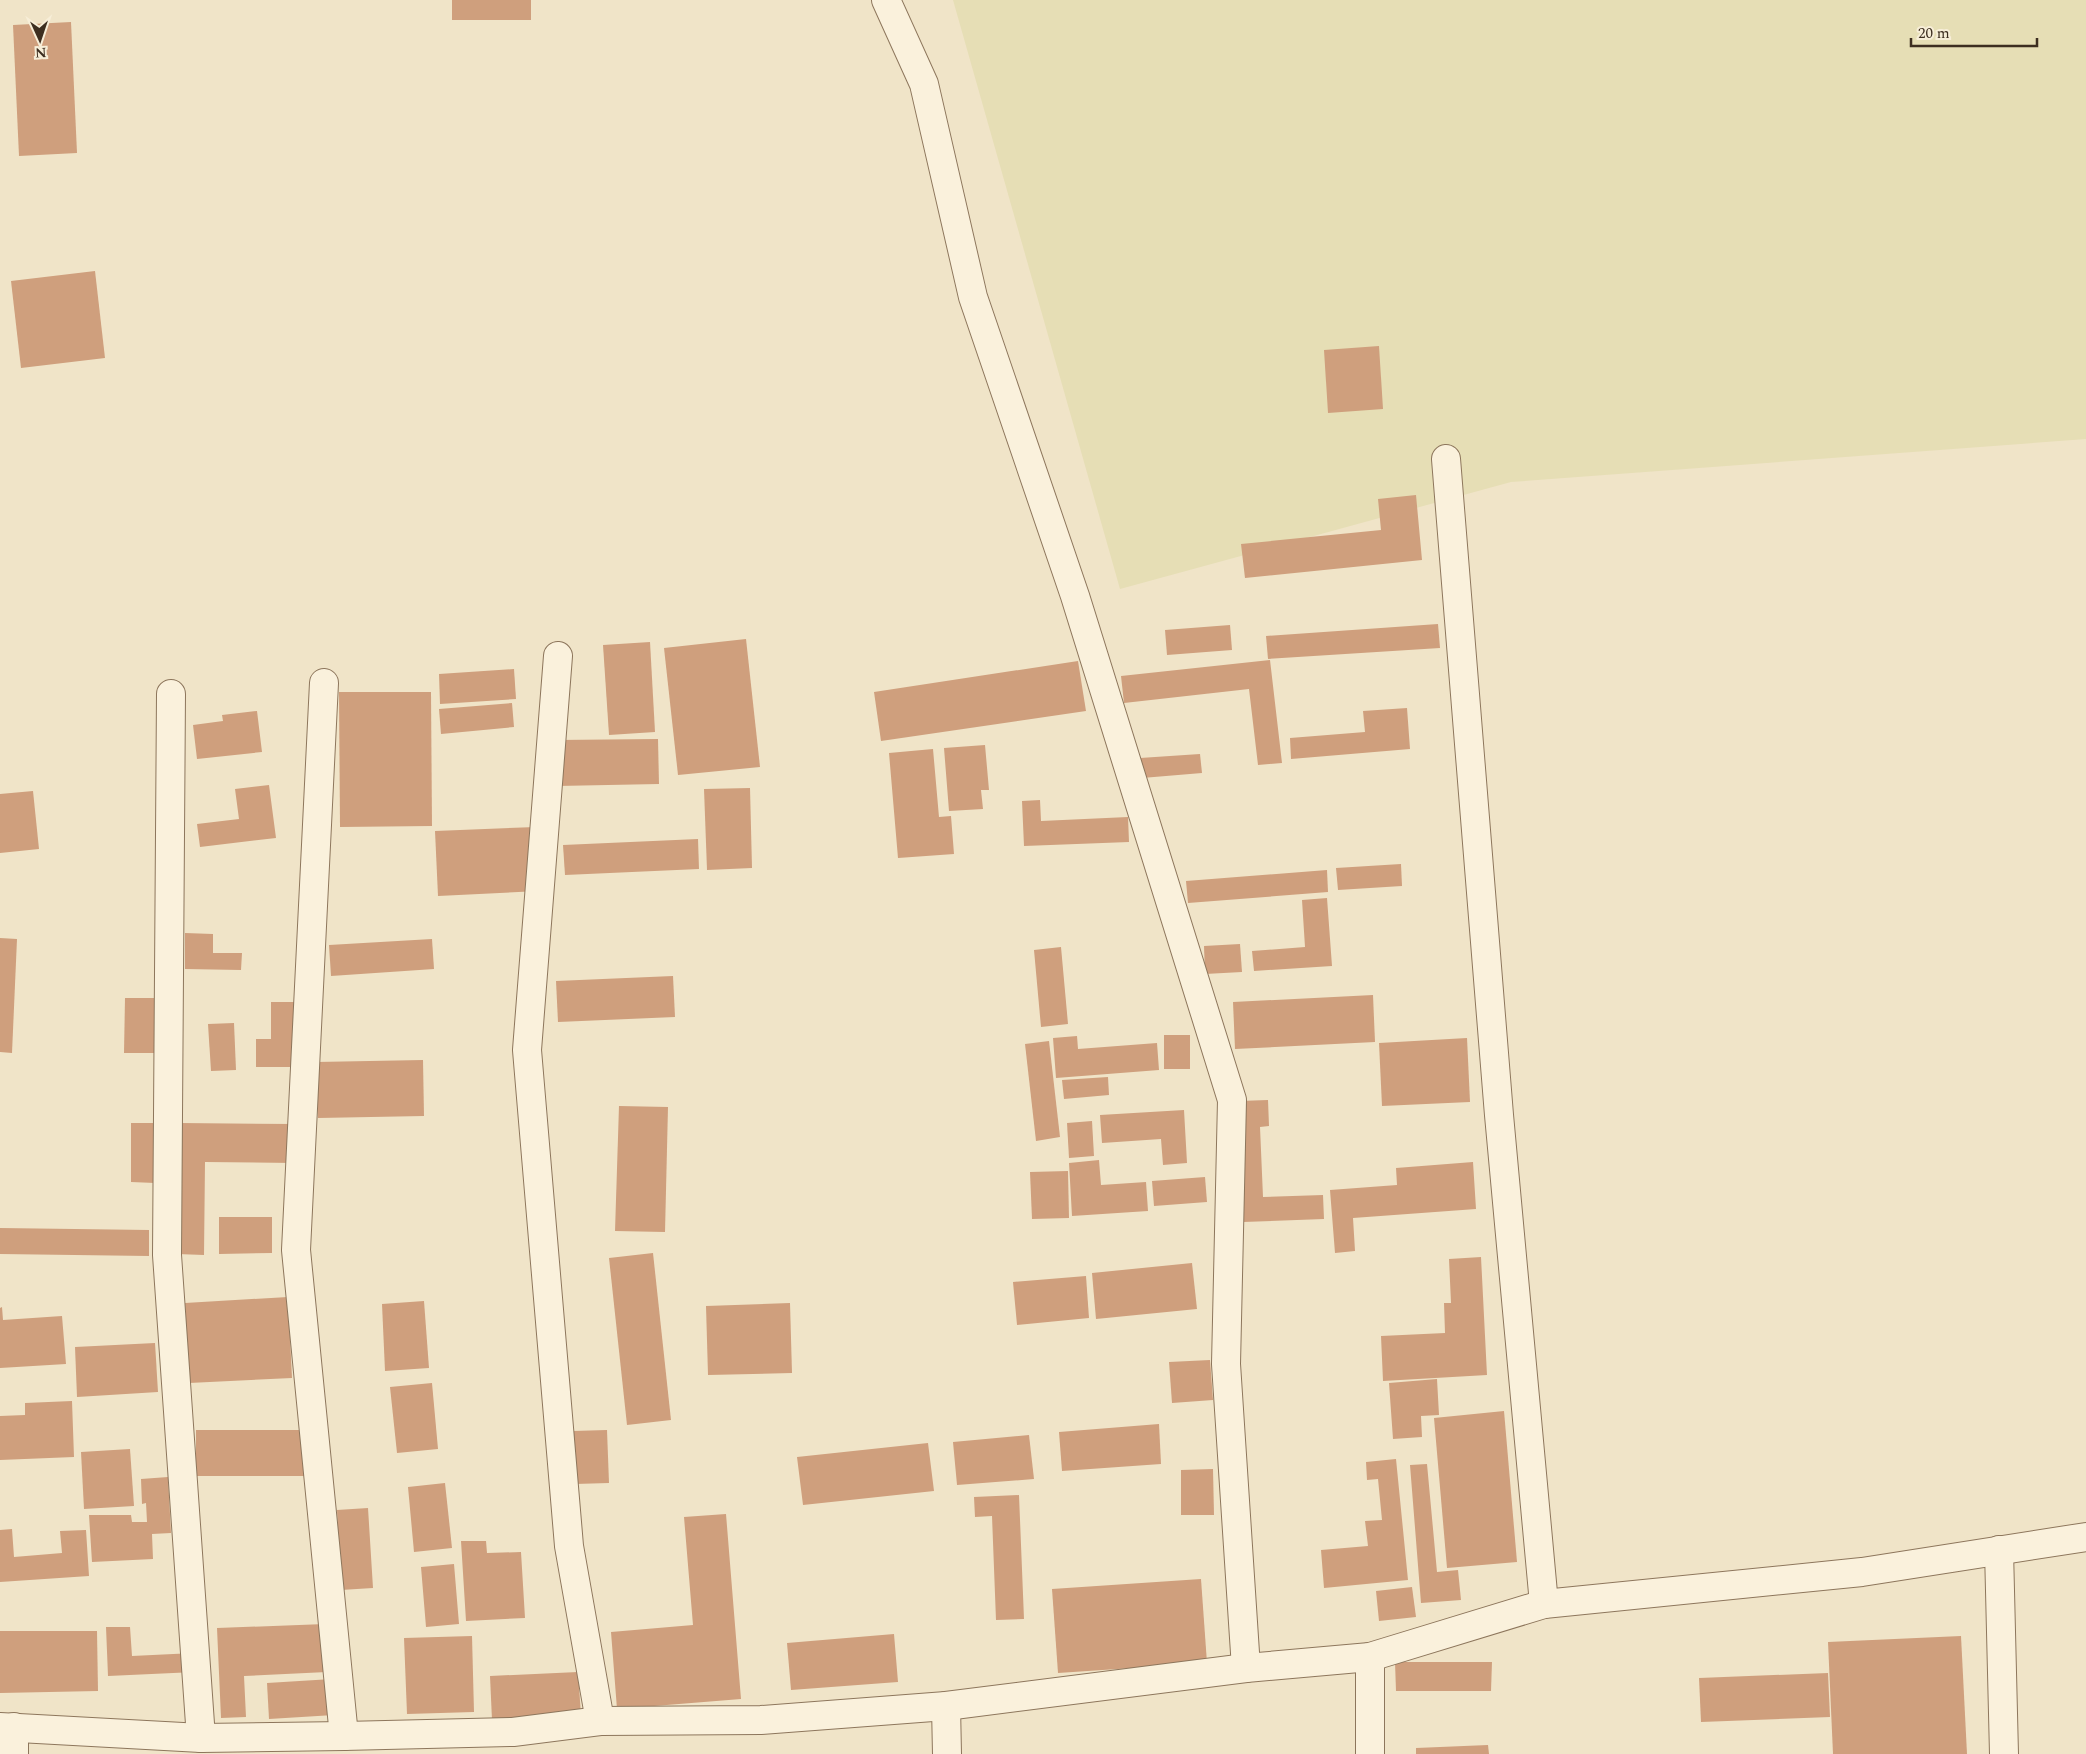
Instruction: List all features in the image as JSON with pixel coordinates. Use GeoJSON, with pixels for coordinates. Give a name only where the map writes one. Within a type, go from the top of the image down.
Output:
{"type":"FeatureCollection","features":[{"type":"Feature","properties":{"kind":"street"},"geometry":{"type":"LineString","coordinates":[[886,0],[924,84],[973,297],[1075,596],[1232,1100],[1226,1364],[1246,1668]]}},
{"type":"Feature","properties":{"kind":"street"},"geometry":{"type":"LineString","coordinates":[[1446,459],[1499,1105],[1544,1604]]}},
{"type":"Feature","properties":{"kind":"street"},"geometry":{"type":"LineString","coordinates":[[558,656],[527,1050],[569,1546],[600,1721]]}},
{"type":"Feature","properties":{"kind":"street"},"geometry":{"type":"LineString","coordinates":[[324,683],[296,1250],[344,1736]]}},
{"type":"Feature","properties":{"kind":"street"},"geometry":{"type":"LineString","coordinates":[[171,694],[166,1255],[201,1738]]}},
{"type":"Feature","properties":{"kind":"street"},"geometry":{"type":"LineString","coordinates":[[14,1754],[7,1727],[201,1738],[344,1736],[513,1743],[600,1721],[760,1720],[946,1706],[1246,1668],[1370,1657],[1544,1604],[1862,1572],[2086,1537]]}},
{"type":"Feature","properties":{"kind":"street"},"geometry":{"type":"LineString","coordinates":[[1999,1550],[2004,1754]]}},
{"type":"Feature","properties":{"kind":"street"},"geometry":{"type":"LineString","coordinates":[[1370,1657],[1370,1754]]}},
{"type":"Feature","properties":{"kind":"street"},"geometry":{"type":"LineString","coordinates":[[946,1706],[947,1754]]}},
{"type":"Feature","properties":{"kind":"shaded area"},"geometry":{"type":"Polygon","coordinates":[[[953,0],[2086,0],[2086,439],[1511,482],[1120,589],[953,0]]]}},
{"type":"Feature","properties":{"kind":"building"},"geometry":{"type":"Polygon","coordinates":[[[452,0],[531,0],[531,20],[452,20],[452,0]]]}},
{"type":"Feature","properties":{"kind":"building"},"geometry":{"type":"Polygon","coordinates":[[[71,22],[77,153],[19,156],[13,25],[71,22]]]}},
{"type":"Feature","properties":{"kind":"building"},"geometry":{"type":"Polygon","coordinates":[[[95,271],[105,358],[21,368],[11,281],[95,271]]]}},
{"type":"Feature","properties":{"kind":"building"},"geometry":{"type":"Polygon","coordinates":[[[1379,346],[1383,409],[1328,413],[1324,350],[1379,346]]]}},
{"type":"Feature","properties":{"kind":"building"},"geometry":{"type":"Polygon","coordinates":[[[1416,495],[1422,560],[1245,578],[1241,544],[1381,530],[1378,499],[1416,495]]]}},
{"type":"Feature","properties":{"kind":"building"},"geometry":{"type":"Polygon","coordinates":[[[1438,624],[1440,648],[1268,659],[1266,636],[1438,624]]]}},
{"type":"Feature","properties":{"kind":"building"},"geometry":{"type":"Polygon","coordinates":[[[1230,625],[1232,650],[1167,655],[1165,630],[1230,625]]]}},
{"type":"Feature","properties":{"kind":"building"},"geometry":{"type":"Polygon","coordinates":[[[746,639],[760,767],[678,775],[664,648],[746,639]]]}},
{"type":"Feature","properties":{"kind":"building"},"geometry":{"type":"Polygon","coordinates":[[[650,642],[655,732],[609,735],[603,645],[650,642]]]}},
{"type":"Feature","properties":{"kind":"building"},"geometry":{"type":"Polygon","coordinates":[[[1270,660],[1282,763],[1258,765],[1249,689],[1124,703],[1121,676],[1270,660]]]}},
{"type":"Feature","properties":{"kind":"building"},"geometry":{"type":"Polygon","coordinates":[[[1078,661],[1086,711],[881,741],[874,692],[1078,661]]]}},
{"type":"Feature","properties":{"kind":"building"},"geometry":{"type":"Polygon","coordinates":[[[514,669],[516,699],[440,704],[439,674],[514,669]]]}},
{"type":"Feature","properties":{"kind":"building"},"geometry":{"type":"Polygon","coordinates":[[[339,692],[431,692],[432,826],[340,827],[339,692]]]}},
{"type":"Feature","properties":{"kind":"building"},"geometry":{"type":"Polygon","coordinates":[[[512,703],[514,727],[441,734],[439,709],[512,703]]]}},
{"type":"Feature","properties":{"kind":"building"},"geometry":{"type":"Polygon","coordinates":[[[1407,708],[1410,749],[1291,759],[1290,738],[1365,732],[1363,711],[1407,708]]]}},
{"type":"Feature","properties":{"kind":"building"},"geometry":{"type":"Polygon","coordinates":[[[257,711],[262,752],[197,759],[193,725],[223,721],[222,715],[257,711]]]}},
{"type":"Feature","properties":{"kind":"building"},"geometry":{"type":"Polygon","coordinates":[[[658,739],[659,784],[557,786],[557,740],[658,739]]]}},
{"type":"Feature","properties":{"kind":"building"},"geometry":{"type":"Polygon","coordinates":[[[985,745],[989,790],[981,790],[983,809],[949,811],[944,748],[985,745]]]}},
{"type":"Feature","properties":{"kind":"building"},"geometry":{"type":"Polygon","coordinates":[[[933,749],[939,817],[951,816],[954,854],[898,858],[889,753],[933,749]]]}},
{"type":"Feature","properties":{"kind":"building"},"geometry":{"type":"Polygon","coordinates":[[[1200,754],[1202,773],[1142,778],[1140,758],[1200,754]]]}},
{"type":"Feature","properties":{"kind":"building"},"geometry":{"type":"Polygon","coordinates":[[[269,785],[276,838],[200,847],[197,824],[239,819],[235,789],[269,785]]]}},
{"type":"Feature","properties":{"kind":"building"},"geometry":{"type":"Polygon","coordinates":[[[750,788],[752,868],[707,870],[704,789],[750,788]]]}},
{"type":"Feature","properties":{"kind":"building"},"geometry":{"type":"Polygon","coordinates":[[[33,791],[39,849],[0,853],[0,794],[33,791]]]}},
{"type":"Feature","properties":{"kind":"building"},"geometry":{"type":"Polygon","coordinates":[[[1040,800],[1041,821],[1128,817],[1129,842],[1024,846],[1022,801],[1040,800]]]}},
{"type":"Feature","properties":{"kind":"building"},"geometry":{"type":"Polygon","coordinates":[[[536,827],[539,891],[438,896],[435,831],[536,827]]]}},
{"type":"Feature","properties":{"kind":"building"},"geometry":{"type":"Polygon","coordinates":[[[698,839],[699,869],[565,875],[563,845],[698,839]]]}},
{"type":"Feature","properties":{"kind":"building"},"geometry":{"type":"Polygon","coordinates":[[[1401,864],[1402,886],[1338,890],[1336,868],[1401,864]]]}},
{"type":"Feature","properties":{"kind":"building"},"geometry":{"type":"Polygon","coordinates":[[[1327,870],[1328,892],[1188,903],[1186,881],[1327,870]]]}},
{"type":"Feature","properties":{"kind":"building"},"geometry":{"type":"Polygon","coordinates":[[[1327,898],[1332,966],[1254,971],[1252,951],[1305,947],[1302,900],[1327,898]]]}},
{"type":"Feature","properties":{"kind":"building"},"geometry":{"type":"Polygon","coordinates":[[[185,933],[213,934],[213,953],[242,953],[241,970],[185,969],[185,933]]]}},
{"type":"Feature","properties":{"kind":"building"},"geometry":{"type":"Polygon","coordinates":[[[0,938],[17,939],[12,1053],[0,1052],[0,938]]]}},
{"type":"Feature","properties":{"kind":"building"},"geometry":{"type":"Polygon","coordinates":[[[432,939],[434,969],[331,976],[329,945],[432,939]]]}},
{"type":"Feature","properties":{"kind":"building"},"geometry":{"type":"Polygon","coordinates":[[[1240,944],[1242,972],[1205,974],[1204,946],[1240,944]]]}},
{"type":"Feature","properties":{"kind":"building"},"geometry":{"type":"Polygon","coordinates":[[[1061,947],[1068,1024],[1041,1027],[1034,950],[1061,947]]]}},
{"type":"Feature","properties":{"kind":"building"},"geometry":{"type":"Polygon","coordinates":[[[673,976],[675,1017],[558,1022],[556,981],[673,976]]]}},
{"type":"Feature","properties":{"kind":"building"},"geometry":{"type":"Polygon","coordinates":[[[1373,995],[1375,1042],[1235,1049],[1233,1002],[1373,995]]]}},
{"type":"Feature","properties":{"kind":"building"},"geometry":{"type":"Polygon","coordinates":[[[125,998],[158,998],[158,1053],[124,1053],[125,998]]]}},
{"type":"Feature","properties":{"kind":"building"},"geometry":{"type":"Polygon","coordinates":[[[271,1002],[297,1002],[297,1067],[256,1067],[256,1039],[271,1039],[271,1002]]]}},
{"type":"Feature","properties":{"kind":"building"},"geometry":{"type":"Polygon","coordinates":[[[234,1023],[236,1070],[211,1071],[208,1024],[234,1023]]]}},
{"type":"Feature","properties":{"kind":"building"},"geometry":{"type":"Polygon","coordinates":[[[1164,1035],[1190,1035],[1190,1069],[1164,1069],[1164,1035]]]}},
{"type":"Feature","properties":{"kind":"building"},"geometry":{"type":"Polygon","coordinates":[[[1077,1036],[1078,1049],[1157,1043],[1159,1070],[1056,1078],[1053,1038],[1077,1036]]]}},
{"type":"Feature","properties":{"kind":"building"},"geometry":{"type":"Polygon","coordinates":[[[1467,1038],[1470,1102],[1382,1106],[1379,1043],[1467,1038]]]}},
{"type":"Feature","properties":{"kind":"building"},"geometry":{"type":"Polygon","coordinates":[[[1049,1041],[1060,1137],[1036,1141],[1025,1044],[1049,1041]]]}},
{"type":"Feature","properties":{"kind":"building"},"geometry":{"type":"Polygon","coordinates":[[[423,1060],[424,1116],[318,1118],[316,1062],[423,1060]]]}},
{"type":"Feature","properties":{"kind":"building"},"geometry":{"type":"Polygon","coordinates":[[[1108,1077],[1109,1095],[1064,1099],[1062,1080],[1108,1077]]]}},
{"type":"Feature","properties":{"kind":"building"},"geometry":{"type":"Polygon","coordinates":[[[1268,1100],[1269,1126],[1260,1127],[1263,1197],[1323,1195],[1324,1219],[1243,1222],[1239,1101],[1268,1100]]]}},
{"type":"Feature","properties":{"kind":"building"},"geometry":{"type":"Polygon","coordinates":[[[619,1106],[668,1107],[665,1232],[615,1231],[619,1106]]]}},
{"type":"Feature","properties":{"kind":"building"},"geometry":{"type":"Polygon","coordinates":[[[1184,1110],[1187,1163],[1163,1165],[1161,1139],[1102,1143],[1100,1115],[1184,1110]]]}},
{"type":"Feature","properties":{"kind":"building"},"geometry":{"type":"Polygon","coordinates":[[[1092,1121],[1094,1156],[1069,1158],[1067,1123],[1092,1121]]]}},
{"type":"Feature","properties":{"kind":"building"},"geometry":{"type":"Polygon","coordinates":[[[131,1123],[154,1123],[155,1183],[131,1182],[131,1123]]]}},
{"type":"Feature","properties":{"kind":"building"},"geometry":{"type":"Polygon","coordinates":[[[179,1123],[295,1124],[295,1163],[205,1162],[204,1255],[177,1254],[179,1123]]]}},
{"type":"Feature","properties":{"kind":"building"},"geometry":{"type":"Polygon","coordinates":[[[1099,1160],[1101,1185],[1146,1182],[1148,1211],[1072,1216],[1069,1163],[1099,1160]]]}},
{"type":"Feature","properties":{"kind":"building"},"geometry":{"type":"Polygon","coordinates":[[[1473,1162],[1476,1209],[1353,1218],[1355,1251],[1335,1253],[1330,1190],[1397,1185],[1396,1168],[1473,1162]]]}},
{"type":"Feature","properties":{"kind":"building"},"geometry":{"type":"Polygon","coordinates":[[[1068,1171],[1069,1218],[1032,1219],[1030,1172],[1068,1171]]]}},
{"type":"Feature","properties":{"kind":"building"},"geometry":{"type":"Polygon","coordinates":[[[1205,1177],[1207,1202],[1154,1206],[1152,1181],[1205,1177]]]}},
{"type":"Feature","properties":{"kind":"building"},"geometry":{"type":"Polygon","coordinates":[[[219,1217],[272,1217],[272,1253],[219,1254],[219,1217]]]}},
{"type":"Feature","properties":{"kind":"building"},"geometry":{"type":"Polygon","coordinates":[[[0,1228],[149,1230],[149,1256],[0,1254],[0,1228]]]}},
{"type":"Feature","properties":{"kind":"building"},"geometry":{"type":"Polygon","coordinates":[[[653,1253],[671,1420],[627,1425],[609,1258],[653,1253]]]}},
{"type":"Feature","properties":{"kind":"building"},"geometry":{"type":"Polygon","coordinates":[[[1481,1257],[1487,1375],[1383,1381],[1381,1336],[1445,1333],[1444,1303],[1451,1303],[1449,1259],[1481,1257]]]}},
{"type":"Feature","properties":{"kind":"building"},"geometry":{"type":"Polygon","coordinates":[[[1192,1263],[1197,1309],[1096,1319],[1092,1273],[1192,1263]]]}},
{"type":"Feature","properties":{"kind":"building"},"geometry":{"type":"Polygon","coordinates":[[[1086,1276],[1089,1318],[1017,1325],[1013,1282],[1086,1276]]]}},
{"type":"Feature","properties":{"kind":"building"},"geometry":{"type":"Polygon","coordinates":[[[288,1297],[292,1378],[189,1383],[185,1303],[288,1297]]]}},
{"type":"Feature","properties":{"kind":"building"},"geometry":{"type":"Polygon","coordinates":[[[424,1301],[429,1368],[385,1371],[382,1304],[424,1301]]]}},
{"type":"Feature","properties":{"kind":"building"},"geometry":{"type":"Polygon","coordinates":[[[790,1303],[792,1373],[708,1375],[706,1306],[790,1303]]]}},
{"type":"Feature","properties":{"kind":"building"},"geometry":{"type":"Polygon","coordinates":[[[2,1307],[3,1320],[62,1316],[66,1364],[0,1368],[0,1308],[2,1307]]]}},
{"type":"Feature","properties":{"kind":"building"},"geometry":{"type":"Polygon","coordinates":[[[155,1343],[158,1392],[77,1397],[75,1347],[155,1343]]]}},
{"type":"Feature","properties":{"kind":"building"},"geometry":{"type":"Polygon","coordinates":[[[1210,1360],[1213,1400],[1172,1403],[1169,1362],[1210,1360]]]}},
{"type":"Feature","properties":{"kind":"building"},"geometry":{"type":"Polygon","coordinates":[[[1437,1379],[1439,1415],[1421,1416],[1422,1437],[1393,1439],[1389,1383],[1437,1379]]]}},
{"type":"Feature","properties":{"kind":"building"},"geometry":{"type":"Polygon","coordinates":[[[432,1383],[438,1449],[397,1453],[390,1387],[432,1383]]]}},
{"type":"Feature","properties":{"kind":"building"},"geometry":{"type":"Polygon","coordinates":[[[72,1401],[74,1457],[0,1460],[0,1416],[25,1415],[25,1403],[72,1401]]]}},
{"type":"Feature","properties":{"kind":"building"},"geometry":{"type":"Polygon","coordinates":[[[1504,1411],[1517,1562],[1447,1568],[1434,1418],[1504,1411]]]}},
{"type":"Feature","properties":{"kind":"building"},"geometry":{"type":"Polygon","coordinates":[[[1159,1424],[1161,1464],[1062,1471],[1059,1432],[1159,1424]]]}},
{"type":"Feature","properties":{"kind":"building"},"geometry":{"type":"Polygon","coordinates":[[[196,1430],[309,1430],[309,1476],[196,1476],[196,1430]]]}},
{"type":"Feature","properties":{"kind":"building"},"geometry":{"type":"Polygon","coordinates":[[[607,1430],[609,1483],[575,1484],[573,1431],[607,1430]]]}},
{"type":"Feature","properties":{"kind":"building"},"geometry":{"type":"Polygon","coordinates":[[[1029,1435],[1034,1479],[957,1485],[953,1442],[1029,1435]]]}},
{"type":"Feature","properties":{"kind":"building"},"geometry":{"type":"Polygon","coordinates":[[[928,1443],[934,1491],[803,1505],[797,1457],[928,1443]]]}},
{"type":"Feature","properties":{"kind":"building"},"geometry":{"type":"Polygon","coordinates":[[[130,1449],[134,1506],[84,1509],[81,1452],[130,1449]]]}},
{"type":"Feature","properties":{"kind":"building"},"geometry":{"type":"Polygon","coordinates":[[[1396,1459],[1408,1580],[1324,1588],[1321,1550],[1368,1546],[1365,1521],[1382,1520],[1378,1479],[1367,1480],[1366,1462],[1396,1459]]]}},
{"type":"Feature","properties":{"kind":"building"},"geometry":{"type":"Polygon","coordinates":[[[1427,1464],[1437,1572],[1458,1570],[1461,1600],[1421,1603],[1410,1465],[1427,1464]]]}},
{"type":"Feature","properties":{"kind":"building"},"geometry":{"type":"Polygon","coordinates":[[[1213,1469],[1214,1515],[1181,1515],[1181,1470],[1213,1469]]]}},
{"type":"Feature","properties":{"kind":"building"},"geometry":{"type":"Polygon","coordinates":[[[168,1477],[171,1533],[152,1534],[153,1559],[92,1562],[89,1515],[131,1515],[132,1522],[147,1522],[146,1503],[142,1504],[141,1479],[168,1477]]]}},
{"type":"Feature","properties":{"kind":"building"},"geometry":{"type":"Polygon","coordinates":[[[445,1483],[452,1548],[414,1552],[408,1487],[445,1483]]]}},
{"type":"Feature","properties":{"kind":"building"},"geometry":{"type":"Polygon","coordinates":[[[1019,1495],[1024,1619],[996,1620],[992,1516],[975,1517],[974,1497],[1019,1495]]]}},
{"type":"Feature","properties":{"kind":"building"},"geometry":{"type":"Polygon","coordinates":[[[368,1508],[373,1588],[341,1590],[337,1510],[368,1508]]]}},
{"type":"Feature","properties":{"kind":"building"},"geometry":{"type":"Polygon","coordinates":[[[726,1514],[741,1699],[617,1709],[611,1632],[693,1625],[684,1517],[726,1514]]]}},
{"type":"Feature","properties":{"kind":"building"},"geometry":{"type":"Polygon","coordinates":[[[12,1529],[14,1557],[62,1553],[60,1531],[86,1530],[89,1576],[0,1582],[0,1530],[12,1529]]]}},
{"type":"Feature","properties":{"kind":"building"},"geometry":{"type":"Polygon","coordinates":[[[461,1541],[486,1541],[487,1553],[521,1552],[525,1618],[466,1621],[461,1541]]]}},
{"type":"Feature","properties":{"kind":"building"},"geometry":{"type":"Polygon","coordinates":[[[454,1564],[459,1624],[426,1627],[421,1567],[454,1564]]]}},
{"type":"Feature","properties":{"kind":"building"},"geometry":{"type":"Polygon","coordinates":[[[1201,1579],[1207,1663],[1058,1673],[1052,1589],[1201,1579]]]}},
{"type":"Feature","properties":{"kind":"building"},"geometry":{"type":"Polygon","coordinates":[[[1412,1587],[1416,1617],[1379,1621],[1376,1591],[1412,1587]]]}},
{"type":"Feature","properties":{"kind":"building"},"geometry":{"type":"Polygon","coordinates":[[[325,1624],[327,1672],[244,1676],[246,1717],[221,1718],[217,1628],[325,1624]]]}},
{"type":"Feature","properties":{"kind":"building"},"geometry":{"type":"Polygon","coordinates":[[[106,1627],[130,1627],[132,1656],[194,1653],[195,1672],[108,1676],[106,1627]]]}},
{"type":"Feature","properties":{"kind":"building"},"geometry":{"type":"Polygon","coordinates":[[[0,1631],[97,1631],[98,1691],[0,1693],[0,1631]]]}},
{"type":"Feature","properties":{"kind":"building"},"geometry":{"type":"Polygon","coordinates":[[[894,1634],[898,1682],[791,1690],[787,1643],[894,1634]]]}},
{"type":"Feature","properties":{"kind":"building"},"geometry":{"type":"Polygon","coordinates":[[[472,1636],[474,1712],[407,1714],[404,1638],[472,1636]]]}},
{"type":"Feature","properties":{"kind":"building"},"geometry":{"type":"Polygon","coordinates":[[[1961,1636],[1967,1754],[1833,1754],[1828,1642],[1961,1636]]]}},
{"type":"Feature","properties":{"kind":"building"},"geometry":{"type":"Polygon","coordinates":[[[1395,1662],[1492,1662],[1491,1691],[1396,1691],[1395,1662]]]}},
{"type":"Feature","properties":{"kind":"building"},"geometry":{"type":"Polygon","coordinates":[[[578,1672],[581,1715],[492,1720],[490,1676],[578,1672]]]}},
{"type":"Feature","properties":{"kind":"building"},"geometry":{"type":"Polygon","coordinates":[[[1828,1673],[1830,1717],[1701,1722],[1699,1678],[1828,1673]]]}},
{"type":"Feature","properties":{"kind":"building"},"geometry":{"type":"Polygon","coordinates":[[[332,1679],[334,1715],[269,1719],[267,1683],[332,1679]]]}},
{"type":"Feature","properties":{"kind":"building"},"geometry":{"type":"Polygon","coordinates":[[[1488,1745],[1489,1754],[1416,1754],[1416,1748],[1488,1745]]]}}]}
